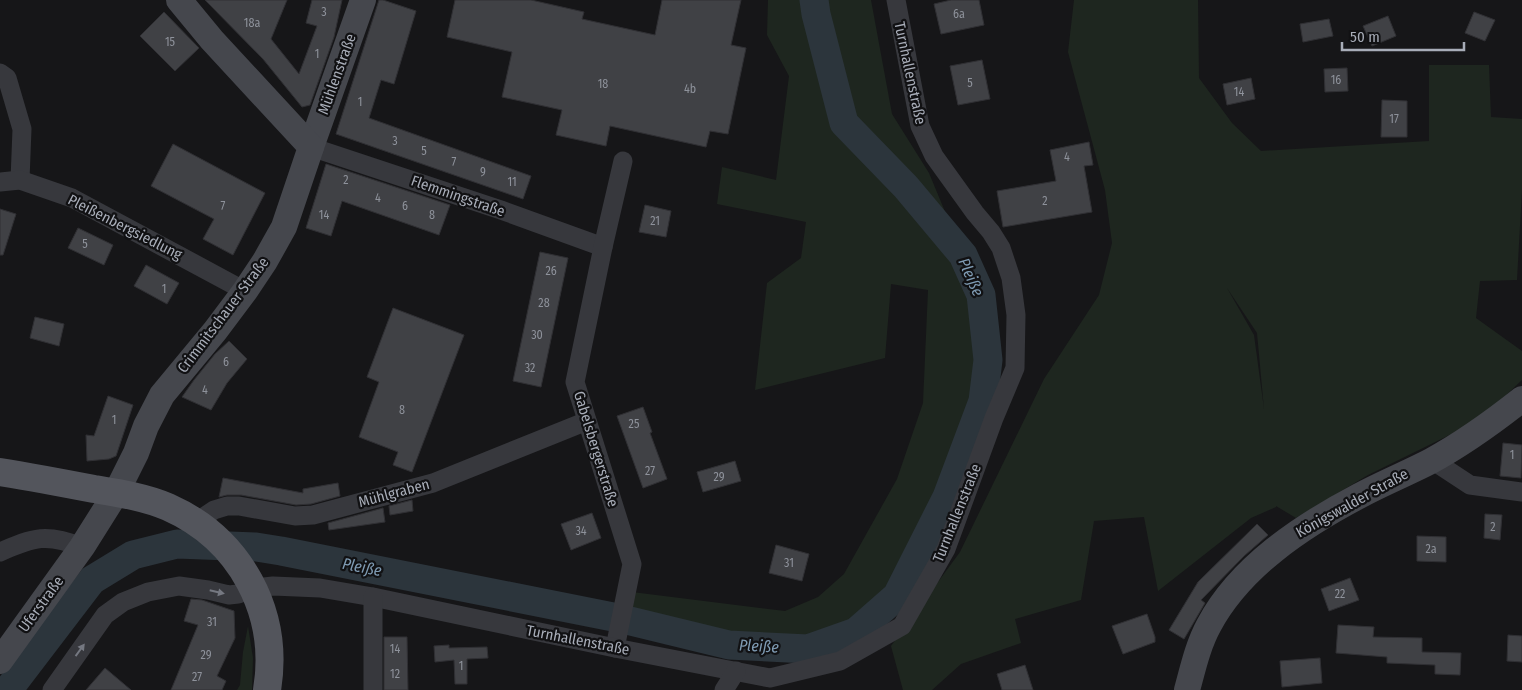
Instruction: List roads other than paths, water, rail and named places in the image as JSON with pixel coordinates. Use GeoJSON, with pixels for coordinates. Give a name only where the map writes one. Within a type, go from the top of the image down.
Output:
{"type":"FeatureCollection","features":[{"type":"Feature","properties":{"kind":"main road"},"geometry":{"type":"LineString","coordinates":[[0,472],[116,493],[160,504],[180,513],[199,525],[227,549],[249,580],[262,608],[267,631],[269,656],[267,690]]}},
{"type":"Feature","properties":{"kind":"street"},"geometry":{"type":"LineString","coordinates":[[179,0],[212,40],[311,147]]}},
{"type":"Feature","properties":{"kind":"street","name":"Mühlenstraße"},"geometry":{"type":"LineString","coordinates":[[311,147],[363,0]]}},
{"type":"Feature","properties":{"kind":"street","name":"Turnhallenstraße"},"geometry":{"type":"LineString","coordinates":[[52,690],[105,615],[123,602],[148,592],[179,586],[229,595],[238,594],[249,580],[273,586],[320,588],[374,597],[736,671],[769,684],[840,661],[902,626],[946,549],[994,418],[1015,368],[1016,315],[1011,278],[1001,248],[934,156],[920,126],[896,0]]}},
{"type":"Feature","properties":{"kind":"street"},"geometry":{"type":"LineString","coordinates":[[0,73],[7,78],[22,129],[20,180]]}},
{"type":"Feature","properties":{"kind":"street","name":"Flemmingstraße"},"geometry":{"type":"LineString","coordinates":[[311,147],[500,210],[603,247]]}},
{"type":"Feature","properties":{"kind":"street","name":"Crimmitschauer Straße"},"geometry":{"type":"LineString","coordinates":[[82,547],[116,493],[162,395],[215,331],[265,261],[284,226],[311,147]]}},
{"type":"Feature","properties":{"kind":"street","name":"Gabelsbergerstraße"},"geometry":{"type":"LineString","coordinates":[[616,648],[632,564],[576,382],[603,247],[624,161]]}},
{"type":"Feature","properties":{"kind":"street","name":"Pleißenbergsiedlung"},"geometry":{"type":"LineString","coordinates":[[0,182],[20,180],[72,198],[245,291]]}},
{"type":"Feature","properties":{"kind":"street","name":"Königswalder Straße"},"geometry":{"type":"LineString","coordinates":[[1187,690],[1194,664],[1209,626],[1231,592],[1255,566],[1290,537],[1350,501],[1432,460],[1489,426],[1522,399]]}},
{"type":"Feature","properties":{"kind":"street","name":"Mühlgraben"},"geometry":{"type":"LineString","coordinates":[[199,525],[214,510],[227,506],[239,506],[295,516],[313,515],[433,483],[587,421]]}},
{"type":"Feature","properties":{"kind":"street"},"geometry":{"type":"LineString","coordinates":[[1432,460],[1470,485],[1522,492]]}},
{"type":"Feature","properties":{"kind":"street"},"geometry":{"type":"LineString","coordinates":[[0,552],[36,538],[50,537],[65,540],[82,547]]}},
{"type":"Feature","properties":{"kind":"street","name":"Uferstraße"},"geometry":{"type":"LineString","coordinates":[[0,661],[82,547]]}},
{"type":"Feature","properties":{"kind":"street"},"geometry":{"type":"LineString","coordinates":[[373,690],[374,597]]}},
{"type":"Feature","properties":{"kind":"street"},"geometry":{"type":"LineString","coordinates":[[724,690],[736,671]]}},
{"type":"Feature","properties":{"kind":"waterway","name":"Pleiße"},"geometry":{"type":"LineString","coordinates":[[8,690],[92,580],[133,555],[177,544],[256,547],[281,551],[618,618],[729,645],[808,649],[856,632],[897,596],[947,497],[983,401],[988,360],[981,295],[963,255],[906,187],[844,123],[814,0]]}}]}
